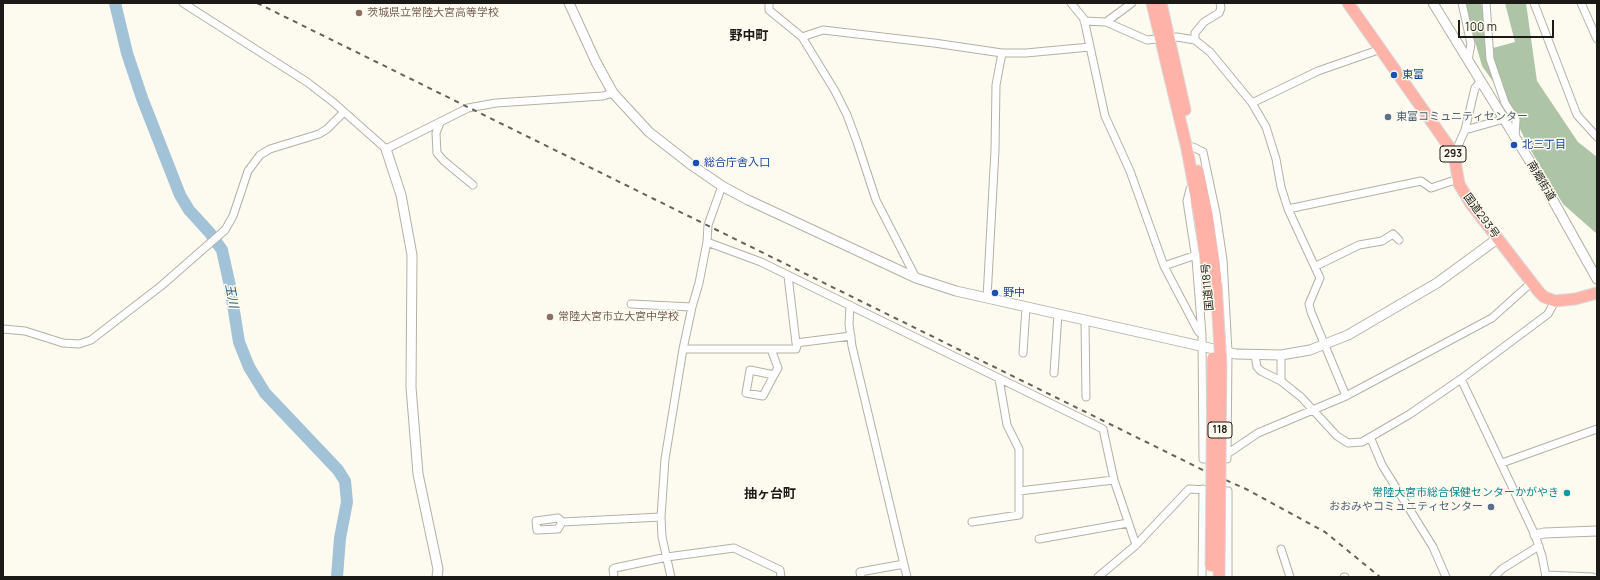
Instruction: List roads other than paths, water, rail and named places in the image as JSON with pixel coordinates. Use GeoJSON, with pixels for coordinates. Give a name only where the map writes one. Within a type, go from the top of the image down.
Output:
{"type":"FeatureCollection","features":[{"type":"Feature","properties":{"kind":"highway","name":"国道118号"},"geometry":{"type":"LineString","coordinates":[[1152,3],[1165,38],[1193,146],[1207,216],[1221,376],[1218,577]]}},
{"type":"Feature","properties":{"kind":"highway","name":"国道118号"},"geometry":{"type":"LineString","coordinates":[[1161,3],[1165,38],[1213,283],[1211,577]]}},
{"type":"Feature","properties":{"kind":"highway","name":"国道293号"},"geometry":{"type":"LineString","coordinates":[[1348,3],[1454,155],[1458,179],[1468,200],[1531,283],[1544,297],[1555,301]]}},
{"type":"Feature","properties":{"kind":"highway"},"geometry":{"type":"LineString","coordinates":[[1555,301],[1575,299],[1597,292]]}},
{"type":"Feature","properties":{"kind":"street"},"geometry":{"type":"LineString","coordinates":[[183,3],[307,82],[386,149],[402,195],[411,248],[411,387],[418,474],[438,569],[437,577]]}},
{"type":"Feature","properties":{"kind":"street"},"geometry":{"type":"LineString","coordinates":[[569,3],[596,62],[613,94],[649,132],[690,164],[722,186],[748,200],[916,278],[987,298],[1228,352],[1255,355],[1281,355],[1310,350],[1371,323],[1437,283],[1497,239]]}},
{"type":"Feature","properties":{"kind":"street"},"geometry":{"type":"LineString","coordinates":[[769,3],[769,10],[802,38],[835,91],[847,115],[876,200],[916,278]]}},
{"type":"Feature","properties":{"kind":"street"},"geometry":{"type":"LineString","coordinates":[[1071,3],[1084,21],[1105,116],[1130,170],[1164,266],[1198,331],[1202,335]]}},
{"type":"Feature","properties":{"kind":"street"},"geometry":{"type":"LineString","coordinates":[[1106,22],[1132,3]]}},
{"type":"Feature","properties":{"kind":"street"},"geometry":{"type":"LineString","coordinates":[[1195,40],[1195,33],[1219,13],[1221,8],[1220,3]]}},
{"type":"Feature","properties":{"kind":"street","name":"南郷街道"},"geometry":{"type":"LineString","coordinates":[[1433,3],[1571,231],[1597,279]]}},
{"type":"Feature","properties":{"kind":"street"},"geometry":{"type":"LineString","coordinates":[[1462,3],[1471,44],[1468,60]]}},
{"type":"Feature","properties":{"kind":"street"},"geometry":{"type":"LineString","coordinates":[[1486,3],[1490,59],[1505,103],[1516,120],[1515,137]]}},
{"type":"Feature","properties":{"kind":"street"},"geometry":{"type":"LineString","coordinates":[[1534,3],[1577,115],[1594,129],[1597,137]]}},
{"type":"Feature","properties":{"kind":"street"},"geometry":{"type":"LineString","coordinates":[[1581,3],[1597,39]]}},
{"type":"Feature","properties":{"kind":"street"},"geometry":{"type":"LineString","coordinates":[[1084,21],[1106,22],[1147,40],[1165,38],[1195,40],[1210,52],[1252,103],[1266,127],[1276,159],[1281,187],[1288,209],[1316,266],[1320,278],[1309,304],[1346,396]]}},
{"type":"Feature","properties":{"kind":"street"},"geometry":{"type":"LineString","coordinates":[[802,38],[823,30],[934,43],[1002,53],[1026,53],[1090,47]]}},
{"type":"Feature","properties":{"kind":"street"},"geometry":{"type":"LineString","coordinates":[[1252,103],[1318,71],[1381,49]]}},
{"type":"Feature","properties":{"kind":"street"},"geometry":{"type":"LineString","coordinates":[[987,298],[995,150],[996,85],[1002,53]]}},
{"type":"Feature","properties":{"kind":"street"},"geometry":{"type":"LineString","coordinates":[[1454,155],[1465,130],[1475,88],[1480,81]]}},
{"type":"Feature","properties":{"kind":"street"},"geometry":{"type":"LineString","coordinates":[[386,149],[468,108],[480,105],[613,94]]}},
{"type":"Feature","properties":{"kind":"street"},"geometry":{"type":"LineString","coordinates":[[3,329],[25,331],[63,343],[79,344],[86,342],[161,286],[225,230],[233,216],[248,170],[260,155],[270,148],[319,134],[328,129],[344,112]]}},
{"type":"Feature","properties":{"kind":"street"},"geometry":{"type":"LineString","coordinates":[[1465,130],[1504,119]]}},
{"type":"Feature","properties":{"kind":"street"},"geometry":{"type":"LineString","coordinates":[[440,123],[436,133],[437,154],[474,185]]}},
{"type":"Feature","properties":{"kind":"street"},"geometry":{"type":"LineString","coordinates":[[1193,146],[1203,152],[1216,213],[1224,268],[1228,352],[1227,459],[1203,459],[1204,347],[1196,256],[1187,201],[1190,189],[1194,187]]}},
{"type":"Feature","properties":{"kind":"street"},"geometry":{"type":"LineString","coordinates":[[1288,209],[1421,181],[1431,188],[1458,179]]}},
{"type":"Feature","properties":{"kind":"street"},"geometry":{"type":"LineString","coordinates":[[671,577],[662,537],[661,517],[665,459],[683,349],[692,307],[700,284],[707,242],[708,225],[722,186]]}},
{"type":"Feature","properties":{"kind":"street"},"geometry":{"type":"LineString","coordinates":[[1316,266],[1359,245],[1382,241],[1393,234],[1399,240]]}},
{"type":"Feature","properties":{"kind":"street"},"geometry":{"type":"LineString","coordinates":[[707,242],[761,262],[1102,429],[1114,480],[1136,545]]}},
{"type":"Feature","properties":{"kind":"street"},"geometry":{"type":"LineString","coordinates":[[1164,266],[1196,256]]}},
{"type":"Feature","properties":{"kind":"street"},"geometry":{"type":"LineString","coordinates":[[683,349],[796,349],[798,342],[796,342],[788,276]]}},
{"type":"Feature","properties":{"kind":"street"},"geometry":{"type":"LineString","coordinates":[[1227,454],[1258,433],[1346,396],[1492,318],[1531,283]]}},
{"type":"Feature","properties":{"kind":"street"},"geometry":{"type":"LineString","coordinates":[[1255,355],[1257,367],[1261,371],[1281,381],[1301,396],[1331,431],[1342,440],[1355,443],[1371,439],[1461,379],[1548,314],[1555,301]]}},
{"type":"Feature","properties":{"kind":"street"},"geometry":{"type":"LineString","coordinates":[[631,304],[692,307]]}},
{"type":"Feature","properties":{"kind":"street"},"geometry":{"type":"LineString","coordinates":[[850,305],[851,336],[907,577]]}},
{"type":"Feature","properties":{"kind":"street"},"geometry":{"type":"LineString","coordinates":[[1023,354],[1026,307]]}},
{"type":"Feature","properties":{"kind":"street"},"geometry":{"type":"LineString","coordinates":[[1054,373],[1058,314]]}},
{"type":"Feature","properties":{"kind":"street"},"geometry":{"type":"LineString","coordinates":[[1085,321],[1086,397]]}},
{"type":"Feature","properties":{"kind":"street"},"geometry":{"type":"LineString","coordinates":[[798,342],[851,336]]}},
{"type":"Feature","properties":{"kind":"street"},"geometry":{"type":"LineString","coordinates":[[771,349],[778,368],[763,396],[746,393],[750,370],[774,375]]}},
{"type":"Feature","properties":{"kind":"street"},"geometry":{"type":"LineString","coordinates":[[1281,355],[1281,381]]}},
{"type":"Feature","properties":{"kind":"street"},"geometry":{"type":"LineString","coordinates":[[972,522],[1019,515],[1019,449],[1007,425],[999,379]]}},
{"type":"Feature","properties":{"kind":"street"},"geometry":{"type":"LineString","coordinates":[[1461,379],[1535,535],[1546,576],[1593,577]]}},
{"type":"Feature","properties":{"kind":"street"},"geometry":{"type":"LineString","coordinates":[[1502,463],[1597,429]]}},
{"type":"Feature","properties":{"kind":"street"},"geometry":{"type":"LineString","coordinates":[[1371,439],[1382,465],[1433,547],[1446,577]]}},
{"type":"Feature","properties":{"kind":"street"},"geometry":{"type":"LineString","coordinates":[[1019,491],[1114,480]]}},
{"type":"Feature","properties":{"kind":"street"},"geometry":{"type":"LineString","coordinates":[[1098,577],[1136,545],[1189,488],[1228,491],[1228,577]]}},
{"type":"Feature","properties":{"kind":"street"},"geometry":{"type":"LineString","coordinates":[[1202,577],[1203,489]]}},
{"type":"Feature","properties":{"kind":"street"},"geometry":{"type":"LineString","coordinates":[[562,522],[661,517]]}},
{"type":"Feature","properties":{"kind":"street"},"geometry":{"type":"LineString","coordinates":[[1039,539],[1128,523]]}},
{"type":"Feature","properties":{"kind":"street"},"geometry":{"type":"LineString","coordinates":[[1535,535],[1544,533],[1597,531]]}},
{"type":"Feature","properties":{"kind":"street"},"geometry":{"type":"LineString","coordinates":[[1494,577],[1502,569],[1539,546]]}},
{"type":"Feature","properties":{"kind":"street"},"geometry":{"type":"LineString","coordinates":[[614,577],[613,569],[615,568],[667,557],[734,548],[780,570],[781,577]]}},
{"type":"Feature","properties":{"kind":"street"},"geometry":{"type":"LineString","coordinates":[[1281,549],[1290,577]]}},
{"type":"Feature","properties":{"kind":"street"},"geometry":{"type":"LineString","coordinates":[[861,577],[860,572],[904,564]]}},
{"type":"Feature","properties":{"kind":"waterway","name":"玉川"},"geometry":{"type":"LineString","coordinates":[[115,3],[127,53],[142,98],[180,195],[189,210],[210,233],[222,250],[230,286],[239,342],[249,367],[265,393],[338,470],[345,481],[347,502],[340,538],[337,577]]}},
{"type":"Feature","properties":{"kind":"railway"},"geometry":{"type":"LineString","coordinates":[[257,3],[1207,472],[1246,489],[1325,532],[1380,577]]}},
{"type":"Feature","properties":{"kind":"place","name":"茨城県立常陸大宮高等学校"},"geometry":{"type":"Point","coordinates":[359,13]}},
{"type":"Feature","properties":{"kind":"place","name":"東富"},"geometry":{"type":"Point","coordinates":[1394,75]}},
{"type":"Feature","properties":{"kind":"place","name":"東富コミュニティセンター"},"geometry":{"type":"Point","coordinates":[1388,117]}},
{"type":"Feature","properties":{"kind":"place","name":"北三丁目"},"geometry":{"type":"Point","coordinates":[1514,145]}},
{"type":"Feature","properties":{"kind":"place","name":"総合庁舎入口"},"geometry":{"type":"Point","coordinates":[696,163]}},
{"type":"Feature","properties":{"kind":"place","name":"野中"},"geometry":{"type":"Point","coordinates":[995,293]}},
{"type":"Feature","properties":{"kind":"place","name":"常陸大宮市立大宮中学校"},"geometry":{"type":"Point","coordinates":[550,317]}},
{"type":"Feature","properties":{"kind":"place","name":"常陸大宮市総合保健センターかがやき"},"geometry":{"type":"Point","coordinates":[1567,493]}},
{"type":"Feature","properties":{"kind":"place","name":"おおみやコミュニティセンター"},"geometry":{"type":"Point","coordinates":[1491,507]}},
{"type":"Feature","properties":{"kind":"district","name":"野中町"},"geometry":{"type":"Point","coordinates":[749,36]}},
{"type":"Feature","properties":{"kind":"district","name":"抽ヶ台町"},"geometry":{"type":"Point","coordinates":[770,494]}}]}
